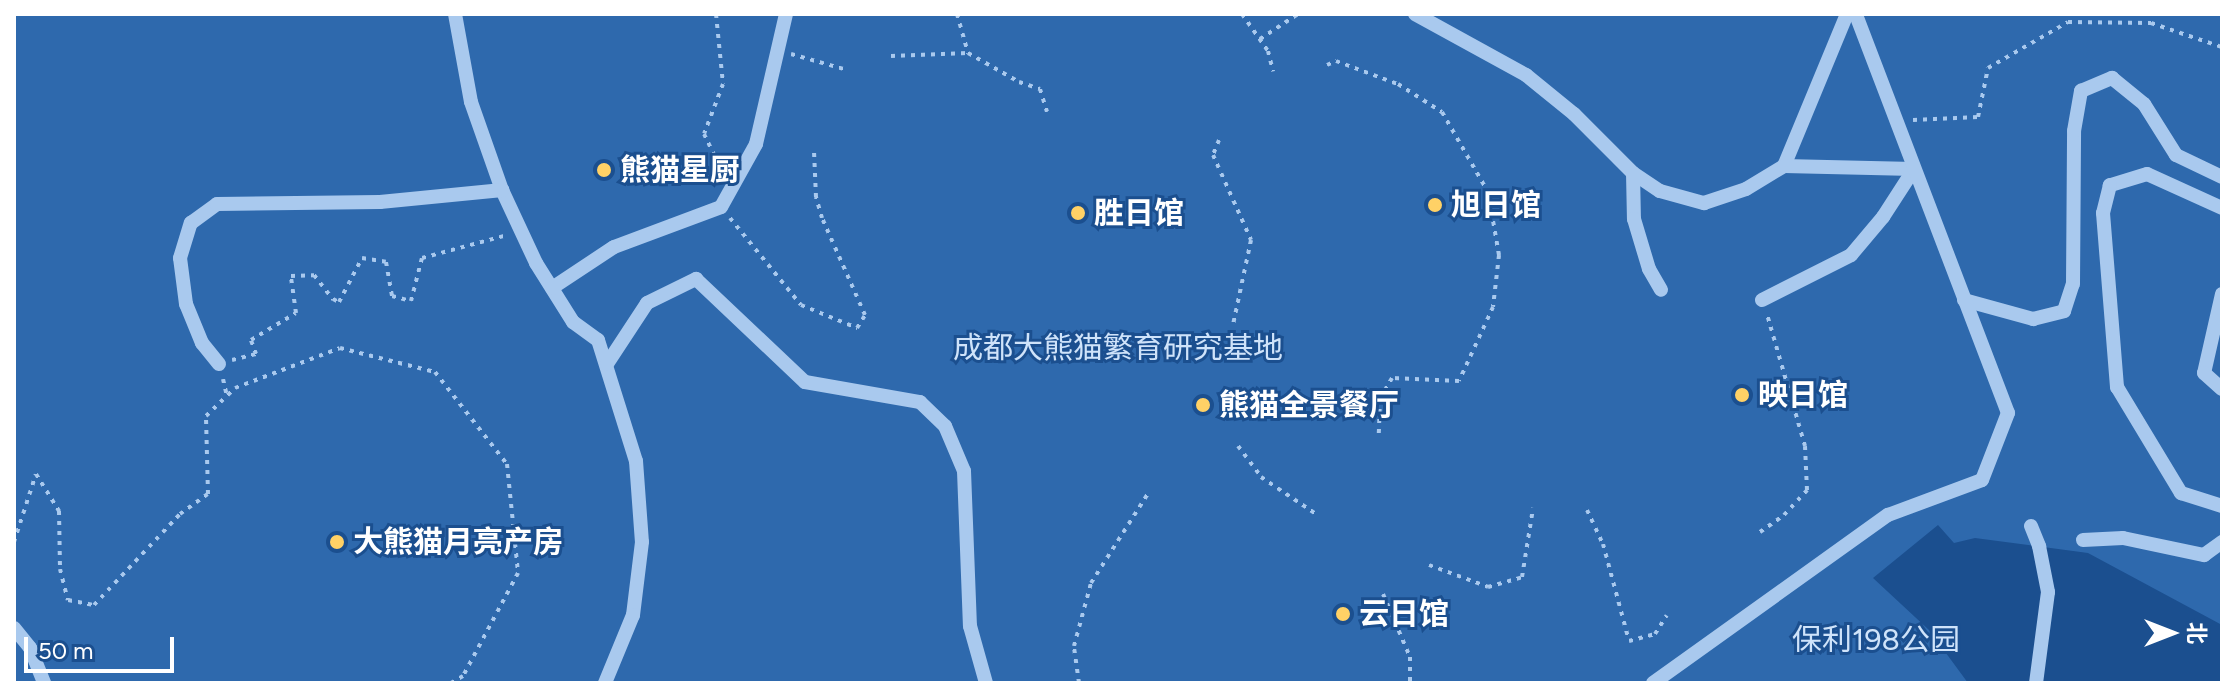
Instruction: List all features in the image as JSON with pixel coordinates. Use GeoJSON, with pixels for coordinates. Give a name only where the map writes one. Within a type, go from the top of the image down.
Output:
{"type":"FeatureCollection","features":[{"type":"Feature","properties":{"kind":"street"},"geometry":{"type":"LineString","coordinates":[[455,14],[471,102],[502,190],[521,231],[573,322],[598,340],[636,461],[642,542],[633,615],[605,683]]}},
{"type":"Feature","properties":{"kind":"street"},"geometry":{"type":"LineString","coordinates":[[552,288],[614,247],[721,207],[756,144],[786,14]]}},
{"type":"Feature","properties":{"kind":"street"},"geometry":{"type":"LineString","coordinates":[[1415,14],[1526,75],[1574,114],[1633,173],[1675,198],[1704,203],[1746,189],[1784,166],[1914,169]]}},
{"type":"Feature","properties":{"kind":"street"},"geometry":{"type":"LineString","coordinates":[[1784,166],[1847,14]]}},
{"type":"Feature","properties":{"kind":"street"},"geometry":{"type":"LineString","coordinates":[[1653,683],[1888,515],[1982,480],[2008,413],[1856,14]]}},
{"type":"Feature","properties":{"kind":"street"},"geometry":{"type":"LineString","coordinates":[[1964,300],[2033,319],[2064,311],[2073,284],[2074,131],[2081,91],[2112,78],[2144,104],[2176,155],[2222,177]]}},
{"type":"Feature","properties":{"kind":"street"},"geometry":{"type":"LineString","coordinates":[[1762,300],[1851,255],[1883,217],[1914,169]]}},
{"type":"Feature","properties":{"kind":"street"},"geometry":{"type":"LineString","coordinates":[[1633,173],[1634,219],[1649,269],[1661,290]]}},
{"type":"Feature","properties":{"kind":"street"},"geometry":{"type":"LineString","coordinates":[[2222,208],[2147,174],[2110,185],[2103,213],[2117,387],[2181,493],[2222,506]]}},
{"type":"Feature","properties":{"kind":"street"},"geometry":{"type":"LineString","coordinates":[[219,364],[202,343],[186,304],[180,258],[191,223],[217,204],[380,202],[502,190]]}},
{"type":"Feature","properties":{"kind":"street"},"geometry":{"type":"LineString","coordinates":[[607,364],[647,303],[696,279],[805,382],[920,402],[945,426],[964,471],[970,626],[986,683]]}},
{"type":"Feature","properties":{"kind":"street"},"geometry":{"type":"LineString","coordinates":[[2222,294],[2204,373],[2222,389]]}},
{"type":"Feature","properties":{"kind":"street"},"geometry":{"type":"LineString","coordinates":[[2031,526],[2048,592],[2036,683]]}},
{"type":"Feature","properties":{"kind":"street"},"geometry":{"type":"LineString","coordinates":[[2083,540],[2123,538],[2204,555],[2222,542]]}},
{"type":"Feature","properties":{"kind":"street"},"geometry":{"type":"LineString","coordinates":[[14,628],[30,648],[44,683]]}},
{"type":"Feature","properties":{"kind":"path"},"geometry":{"type":"LineString","coordinates":[[716,14],[723,84],[704,134],[731,189]]}},
{"type":"Feature","properties":{"kind":"path"},"geometry":{"type":"LineString","coordinates":[[957,14],[968,53]]}},
{"type":"Feature","properties":{"kind":"path"},"geometry":{"type":"LineString","coordinates":[[1242,14],[1268,51],[1273,71]]}},
{"type":"Feature","properties":{"kind":"path"},"geometry":{"type":"LineString","coordinates":[[1260,39],[1298,14]]}},
{"type":"Feature","properties":{"kind":"path"},"geometry":{"type":"LineString","coordinates":[[1896,121],[1978,117],[1988,68],[2068,22],[2151,23],[2222,47]]}},
{"type":"Feature","properties":{"kind":"path"},"geometry":{"type":"LineString","coordinates":[[777,50],[847,70]]}},
{"type":"Feature","properties":{"kind":"path"},"geometry":{"type":"LineString","coordinates":[[891,56],[968,53],[1019,82],[1040,89],[1047,112]]}},
{"type":"Feature","properties":{"kind":"path"},"geometry":{"type":"LineString","coordinates":[[1327,65],[1336,61],[1398,84],[1442,112],[1488,192],[1499,255],[1493,307],[1459,381],[1431,383],[1392,378],[1380,399],[1379,435]]}},
{"type":"Feature","properties":{"kind":"path"},"geometry":{"type":"LineString","coordinates":[[1219,140],[1213,155],[1251,240],[1233,325]]}},
{"type":"Feature","properties":{"kind":"path"},"geometry":{"type":"LineString","coordinates":[[721,207],[801,305],[857,328],[865,315],[819,207],[814,152]]}},
{"type":"Feature","properties":{"kind":"path"},"geometry":{"type":"LineString","coordinates":[[219,364],[256,354],[251,340],[296,313],[291,276],[314,275],[339,302],[362,258],[386,262],[392,296],[411,301],[422,258],[521,231]]}},
{"type":"Feature","properties":{"kind":"path"},"geometry":{"type":"LineString","coordinates":[[1760,532],[1784,515],[1807,490],[1805,446],[1762,300]]}},
{"type":"Feature","properties":{"kind":"path"},"geometry":{"type":"LineString","coordinates":[[14,542],[36,474],[59,511],[60,569],[68,600],[94,605],[180,514],[208,494],[206,416],[235,388],[340,348],[435,372],[507,464],[518,573],[463,676],[451,683]]}},
{"type":"Feature","properties":{"kind":"path"},"geometry":{"type":"LineString","coordinates":[[1238,446],[1261,477],[1316,514]]}},
{"type":"Feature","properties":{"kind":"path"},"geometry":{"type":"LineString","coordinates":[[1079,683],[1074,646],[1091,583],[1149,492]]}},
{"type":"Feature","properties":{"kind":"path"},"geometry":{"type":"LineString","coordinates":[[1429,565],[1488,587],[1522,577],[1533,508]]}},
{"type":"Feature","properties":{"kind":"path"},"geometry":{"type":"LineString","coordinates":[[1587,510],[1603,544],[1629,641],[1655,634],[1667,615]]}},
{"type":"Feature","properties":{"kind":"path"},"geometry":{"type":"LineString","coordinates":[[1383,594],[1410,657],[1410,683]]}},
{"type":"Feature","properties":{"kind":"green space","name":"成都大熊猫繁育研究基地"},"geometry":{"type":"Polygon","coordinates":[[[14,14],[2222,14],[2222,625],[2088,553],[1975,538],[1954,543],[1938,525],[1873,578],[1929,630],[1968,683],[14,683],[14,14]]]}},
{"type":"Feature","properties":{"kind":"place","name":"熊猫星厨"},"geometry":{"type":"Point","coordinates":[604,170]}},
{"type":"Feature","properties":{"kind":"place","name":"旭日馆"},"geometry":{"type":"Point","coordinates":[1435,205]}},
{"type":"Feature","properties":{"kind":"place","name":"胜日馆"},"geometry":{"type":"Point","coordinates":[1078,213]}},
{"type":"Feature","properties":{"kind":"place","name":"映日馆"},"geometry":{"type":"Point","coordinates":[1742,395]}},
{"type":"Feature","properties":{"kind":"place","name":"熊猫全景餐厅"},"geometry":{"type":"Point","coordinates":[1203,405]}},
{"type":"Feature","properties":{"kind":"place","name":"大熊猫月亮产房"},"geometry":{"type":"Point","coordinates":[337,542]}},
{"type":"Feature","properties":{"kind":"place","name":"云日馆"},"geometry":{"type":"Point","coordinates":[1343,614]}},
{"type":"Feature","properties":{"kind":"park label","name":"保利198公园"},"geometry":{"type":"Point","coordinates":[1876,640]}}]}
